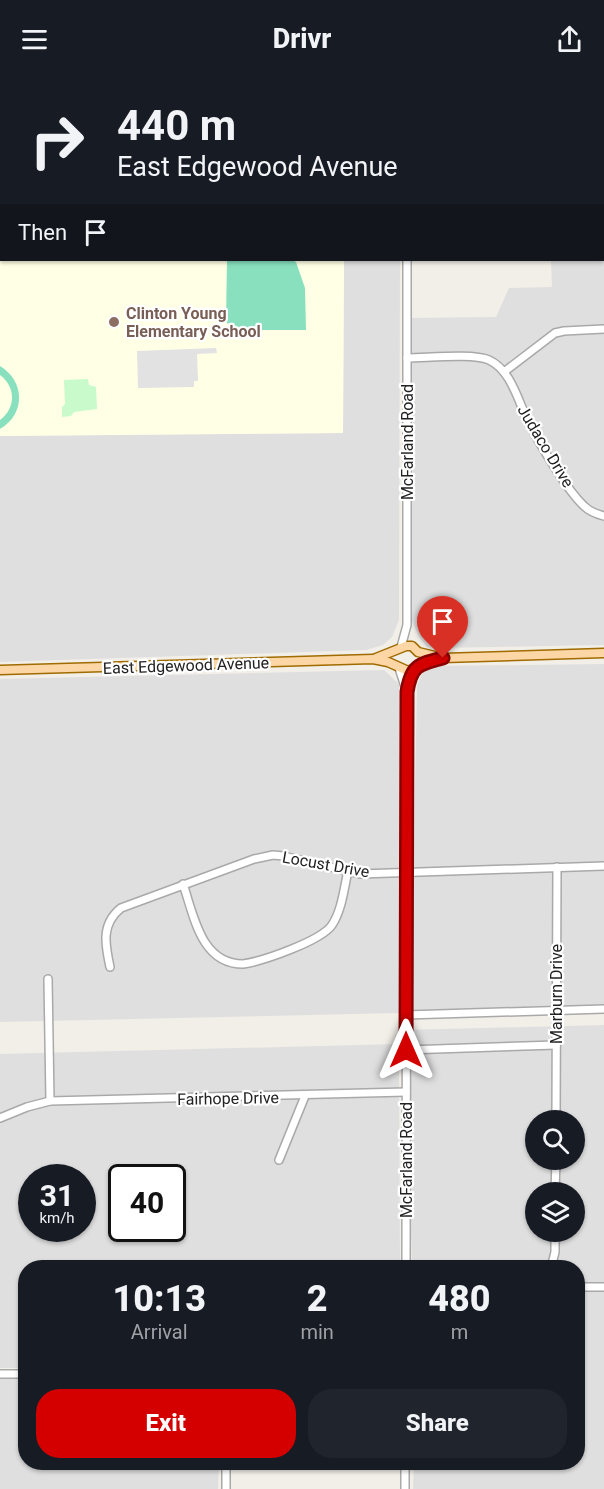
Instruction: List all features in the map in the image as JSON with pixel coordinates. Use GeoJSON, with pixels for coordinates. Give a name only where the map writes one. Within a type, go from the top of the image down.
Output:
{"type":"FeatureCollection","features":[{"type":"Feature","properties":{"kind":"main road","name":"East Edgewood Avenue"},"geometry":{"type":"LineString","coordinates":[[373,659],[409,646],[443,658]]}},
{"type":"Feature","properties":{"kind":"main road"},"geometry":{"type":"LineString","coordinates":[[398,667],[394,659],[399,649]]}},
{"type":"Feature","properties":{"kind":"main road"},"geometry":{"type":"LineString","coordinates":[[415,668],[420,659],[416,650]]}},
{"type":"Feature","properties":{"kind":"main road","name":"East Edgewood Avenue"},"geometry":{"type":"LineString","coordinates":[[0,670],[373,659],[388,662],[408,671],[443,658],[604,653]]}},
{"type":"Feature","properties":{"kind":"street","name":"McFarland Road"},"geometry":{"type":"LineString","coordinates":[[399,649],[407,626],[407,261]]}},
{"type":"Feature","properties":{"kind":"street"},"geometry":{"type":"LineString","coordinates":[[407,358],[477,357],[492,361],[504,372],[555,333],[604,329]]}},
{"type":"Feature","properties":{"kind":"street","name":"Judaco Drive"},"geometry":{"type":"LineString","coordinates":[[504,372],[529,423],[563,477],[582,504],[600,515]]}},
{"type":"Feature","properties":{"kind":"street","name":"McFarland Road"},"geometry":{"type":"LineString","coordinates":[[407,626],[416,650]]}},
{"type":"Feature","properties":{"kind":"street","name":"McFarland Road"},"geometry":{"type":"LineString","coordinates":[[398,667],[407,692]]}},
{"type":"Feature","properties":{"kind":"street","name":"McFarland Road"},"geometry":{"type":"LineString","coordinates":[[406,1260],[407,692],[409,677],[415,668]]}},
{"type":"Feature","properties":{"kind":"street","name":"Locust Drive"},"geometry":{"type":"LineString","coordinates":[[110,967],[105,935],[109,922],[117,911],[131,903],[183,884],[254,859],[273,855],[368,874],[604,866]]}},
{"type":"Feature","properties":{"kind":"street","name":"Marburn Drive"},"geometry":{"type":"LineString","coordinates":[[556,867],[556,1110]]}},
{"type":"Feature","properties":{"kind":"street"},"geometry":{"type":"LineString","coordinates":[[183,884],[208,948],[222,960],[232,964],[243,964],[312,941],[326,932],[336,917],[348,871]]}},
{"type":"Feature","properties":{"kind":"street"},"geometry":{"type":"LineString","coordinates":[[48,979],[50,1101]]}},
{"type":"Feature","properties":{"kind":"street"},"geometry":{"type":"LineString","coordinates":[[406,1016],[604,1009]]}},
{"type":"Feature","properties":{"kind":"street"},"geometry":{"type":"LineString","coordinates":[[406,1050],[556,1045]]}},
{"type":"Feature","properties":{"kind":"street","name":"Fairhope Drive"},"geometry":{"type":"LineString","coordinates":[[0,1118],[50,1101],[406,1092]]}},
{"type":"Feature","properties":{"kind":"street"},"geometry":{"type":"LineString","coordinates":[[279,1160],[305,1096]]}},
{"type":"Feature","properties":{"kind":"street"},"geometry":{"type":"LineString","coordinates":[[553,1260],[555,1242]]}},
{"type":"Feature","properties":{"kind":"street"},"geometry":{"type":"LineString","coordinates":[[585,1287],[604,1287]]}},
{"type":"Feature","properties":{"kind":"street"},"geometry":{"type":"LineString","coordinates":[[0,1374],[18,1374]]}},
{"type":"Feature","properties":{"kind":"street"},"geometry":{"type":"LineString","coordinates":[[226,1470],[226,1489]]}},
{"type":"Feature","properties":{"kind":"street"},"geometry":{"type":"LineString","coordinates":[[405,1470],[405,1489]]}},
{"type":"Feature","properties":{"kind":"shaded area"},"geometry":{"type":"Polygon","coordinates":[[[0,261],[344,261],[343,433],[0,436],[0,261]]]}},
{"type":"Feature","properties":{"kind":"shaded area"},"geometry":{"type":"Polygon","coordinates":[[[344,261],[400,261],[399,620],[392,637],[383,645],[366,650],[0,662],[0,436],[343,433],[344,261]]]}},
{"type":"Feature","properties":{"kind":"shaded area"},"geometry":{"type":"Polygon","coordinates":[[[551,261],[604,261],[604,645],[427,647],[419,637],[411,619],[410,318],[496,317],[509,288],[552,287],[551,261]]]}},
{"type":"Feature","properties":{"kind":"shaded area"},"geometry":{"type":"Polygon","coordinates":[[[216,348],[217,353],[197,354],[198,381],[194,381],[194,387],[138,388],[137,351],[216,348]]]}},
{"type":"Feature","properties":{"kind":"shaded area"},"geometry":{"type":"Polygon","coordinates":[[[604,664],[604,1006],[411,1010],[417,685],[423,672],[436,666],[604,664]]]}},
{"type":"Feature","properties":{"kind":"shaded area"},"geometry":{"type":"Polygon","coordinates":[[[384,670],[399,684],[399,1013],[0,1022],[0,679],[384,670]]]}},
{"type":"Feature","properties":{"kind":"shaded area"},"geometry":{"type":"Polygon","coordinates":[[[604,1025],[604,1489],[413,1489],[414,1470],[585,1470],[585,1260],[412,1260],[406,1030],[604,1025]]]}},
{"type":"Feature","properties":{"kind":"shaded area"},"geometry":{"type":"Polygon","coordinates":[[[399,1044],[400,1260],[18,1260],[18,1368],[0,1368],[0,1054],[399,1044]]]}},
{"type":"Feature","properties":{"kind":"shaded area"},"geometry":{"type":"Polygon","coordinates":[[[0,1372],[18,1373],[18,1470],[219,1470],[218,1489],[0,1489],[0,1372]]]}},
{"type":"Feature","properties":{"kind":"green space"},"geometry":{"type":"Polygon","coordinates":[[[227,261],[296,262],[305,288],[306,330],[235,330],[226,322],[227,261]]]}},
{"type":"Feature","properties":{"kind":"green space"},"geometry":{"type":"Polygon","coordinates":[[[0,366],[14,380],[19,398],[14,415],[0,429],[0,420],[9,410],[12,398],[9,385],[0,375],[0,366]]]}},
{"type":"Feature","properties":{"kind":"green space"},"geometry":{"type":"Polygon","coordinates":[[[88,379],[89,385],[96,387],[97,409],[74,412],[71,416],[62,417],[62,407],[65,404],[64,380],[88,379]]]}},
{"type":"Feature","properties":{"kind":"place","name":"Clinton Young Elementary School"},"geometry":{"type":"Point","coordinates":[114,322]}},
{"type":"Feature","properties":{"kind":"route"},"geometry":{"type":"LineString","coordinates":[[406,1050],[407,692],[409,677],[413,669],[431,660],[443,658]]}}]}
